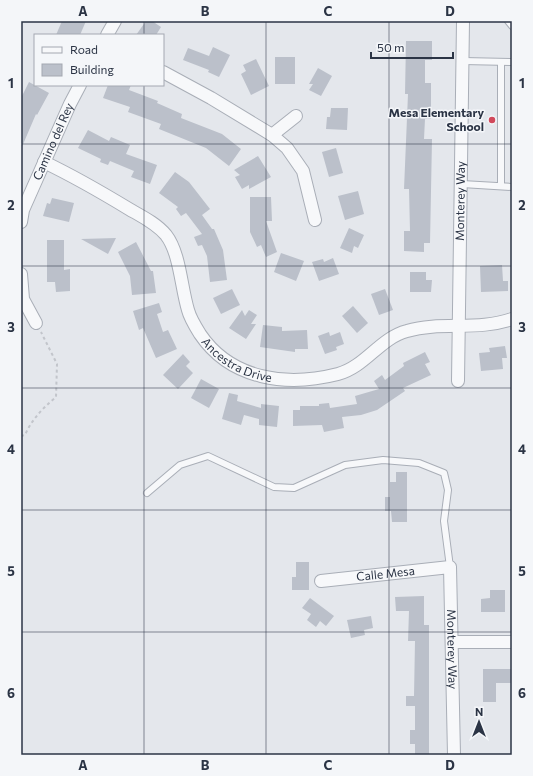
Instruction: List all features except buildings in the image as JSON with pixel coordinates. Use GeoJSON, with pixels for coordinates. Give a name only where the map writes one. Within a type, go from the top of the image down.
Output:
{"type":"FeatureCollection","features":[{"type":"Feature","properties":{"kind":"street"},"geometry":{"type":"LineString","coordinates":[[108,34],[115,21]]}},
{"type":"Feature","properties":{"kind":"street","name":"Monterey Way"},"geometry":{"type":"LineString","coordinates":[[458,381],[462,184],[463,21]]}},
{"type":"Feature","properties":{"kind":"street"},"geometry":{"type":"LineString","coordinates":[[164,73],[211,98],[272,135],[287,148],[303,171],[315,220]]}},
{"type":"Feature","properties":{"kind":"street","name":"Camino del Rey"},"geometry":{"type":"LineString","coordinates":[[21,222],[23,210],[79,86]]}},
{"type":"Feature","properties":{"kind":"street"},"geometry":{"type":"LineString","coordinates":[[272,135],[296,116]]}},
{"type":"Feature","properties":{"kind":"street","name":"Ancestra Drive"},"geometry":{"type":"LineString","coordinates":[[44,162],[93,187],[153,223],[166,235],[175,251],[188,312],[195,327],[209,348],[225,362],[245,371],[268,377],[291,380],[340,373],[357,365],[384,343],[407,331],[489,324],[512,319]]}},
{"type":"Feature","properties":{"kind":"street"},"geometry":{"type":"LineString","coordinates":[[21,274],[23,299],[36,323]]}},
{"type":"Feature","properties":{"kind":"street","name":"Monterey Way"},"geometry":{"type":"LineString","coordinates":[[450,567],[454,755]]}},
{"type":"Feature","properties":{"kind":"street","name":"Calle Mesa"},"geometry":{"type":"LineString","coordinates":[[321,581],[450,567]]}},
{"type":"Feature","properties":{"kind":"street"},"geometry":{"type":"LineString","coordinates":[[452,642],[512,642]]}},
{"type":"Feature","properties":{"kind":"lane"},"geometry":{"type":"LineString","coordinates":[[508,21],[512,26]]}},
{"type":"Feature","properties":{"kind":"lane"},"geometry":{"type":"LineString","coordinates":[[463,61],[512,62]]}},
{"type":"Feature","properties":{"kind":"lane"},"geometry":{"type":"LineString","coordinates":[[501,62],[501,186]]}},
{"type":"Feature","properties":{"kind":"lane"},"geometry":{"type":"LineString","coordinates":[[462,184],[512,187]]}},
{"type":"Feature","properties":{"kind":"lane"},"geometry":{"type":"LineString","coordinates":[[147,492],[180,465],[208,456],[274,487],[294,488],[344,465],[383,460],[419,463],[444,473],[448,490],[444,521],[450,567]]}},
{"type":"Feature","properties":{"kind":"path"},"geometry":{"type":"LineString","coordinates":[[21,436],[25,435],[29,426],[43,408],[56,397],[57,364],[36,323]]}},
{"type":"Feature","properties":{"kind":"place","name":"Mesa Elementary School"},"geometry":{"type":"Point","coordinates":[492,120]}}]}
